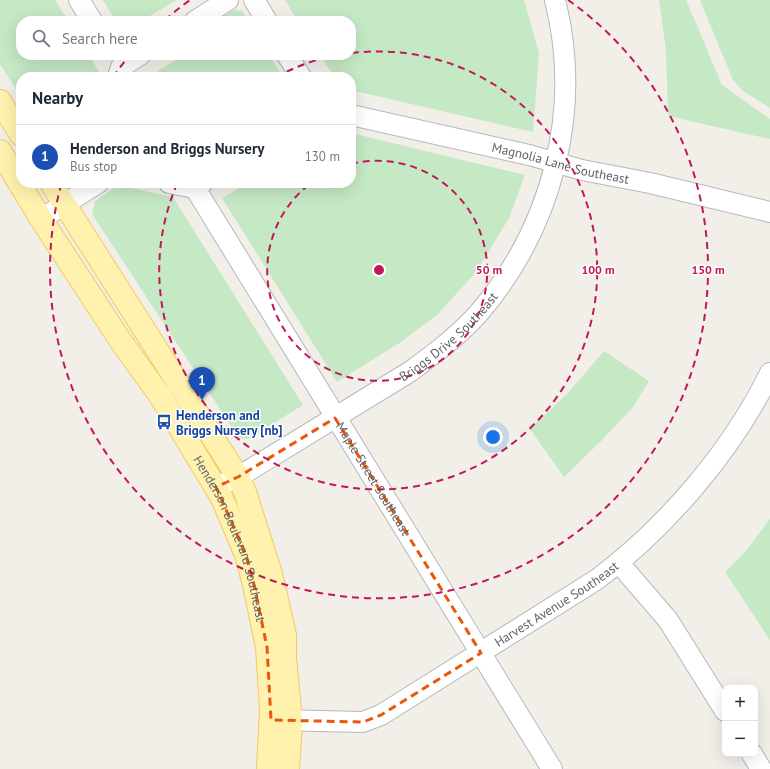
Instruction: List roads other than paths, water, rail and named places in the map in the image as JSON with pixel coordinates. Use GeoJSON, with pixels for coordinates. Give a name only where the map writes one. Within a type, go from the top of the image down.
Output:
{"type":"FeatureCollection","features":[{"type":"Feature","properties":{"kind":"main road"},"geometry":{"type":"LineString","coordinates":[[0,101],[16,127]]}},
{"type":"Feature","properties":{"kind":"main road","name":"Henderson Boulevard Southeast"},"geometry":{"type":"LineString","coordinates":[[0,151],[16,170]]}},
{"type":"Feature","properties":{"kind":"main road","name":"Henderson Boulevard Southeast"},"geometry":{"type":"LineString","coordinates":[[30,188],[41,219],[120,340],[161,398],[216,487],[246,555],[256,593],[281,720],[288,769]]}},
{"type":"Feature","properties":{"kind":"main road","name":"Henderson Boulevard Southeast"},"geometry":{"type":"LineString","coordinates":[[54,188],[238,477],[245,492],[271,574],[286,635],[281,720],[268,769]]}},
{"type":"Feature","properties":{"kind":"street"},"geometry":{"type":"LineString","coordinates":[[79,0],[89,16]]}},
{"type":"Feature","properties":{"kind":"street"},"geometry":{"type":"LineString","coordinates":[[203,16],[228,0]]}},
{"type":"Feature","properties":{"kind":"street"},"geometry":{"type":"LineString","coordinates":[[254,0],[264,16]]}},
{"type":"Feature","properties":{"kind":"street","name":"Briggs Drive Southeast"},"geometry":{"type":"LineString","coordinates":[[216,487],[238,477],[335,418],[429,358],[459,333],[477,315],[508,274],[524,248],[543,205],[556,163],[563,129],[565,74],[563,42],[555,0]]}},
{"type":"Feature","properties":{"kind":"street"},"geometry":{"type":"LineString","coordinates":[[117,66],[130,60]]}},
{"type":"Feature","properties":{"kind":"street"},"geometry":{"type":"LineString","coordinates":[[290,60],[298,72]]}},
{"type":"Feature","properties":{"kind":"street","name":"Magnolia Lane Southeast"},"geometry":{"type":"LineString","coordinates":[[356,116],[770,212]]}},
{"type":"Feature","properties":{"kind":"street"},"geometry":{"type":"LineString","coordinates":[[41,219],[90,188]]}},
{"type":"Feature","properties":{"kind":"street","name":"Maple Street Southeast"},"geometry":{"type":"LineString","coordinates":[[201,188],[335,418],[552,769]]}},
{"type":"Feature","properties":{"kind":"street","name":"Harvest Avenue Southeast"},"geometry":{"type":"LineString","coordinates":[[281,720],[363,722],[381,715],[569,598],[619,563],[665,519],[704,475],[739,427],[770,373]]}},
{"type":"Feature","properties":{"kind":"street"},"geometry":{"type":"LineString","coordinates":[[619,563],[668,620],[722,706]]}},
{"type":"Feature","properties":{"kind":"street"},"geometry":{"type":"LineString","coordinates":[[754,757],[761,769]]}},
{"type":"Feature","properties":{"kind":"place","name":"Henderson and Briggs Nursery"},"geometry":{"type":"Point","coordinates":[202,400]}},
{"type":"Feature","properties":{"kind":"place","name":"Henderson and Briggs Nursery [nb]"},"geometry":{"type":"Point","coordinates":[164,422]}}]}
